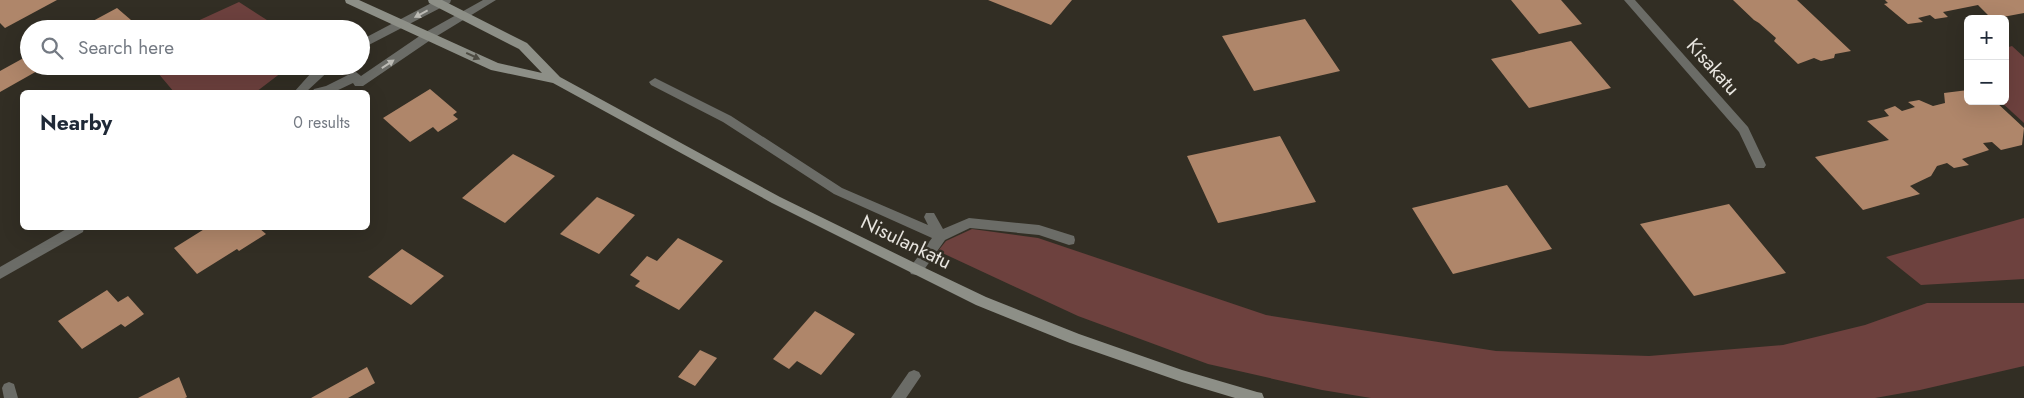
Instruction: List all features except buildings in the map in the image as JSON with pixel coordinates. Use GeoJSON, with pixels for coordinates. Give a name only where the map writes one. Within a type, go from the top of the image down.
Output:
{"type":"FeatureCollection","features":[{"type":"Feature","properties":{"kind":"main road","name":"Nisulankatu"},"geometry":{"type":"LineString","coordinates":[[350,0],[495,67],[556,80],[776,200],[981,301],[1075,339],[1182,376],[1257,398]]}},
{"type":"Feature","properties":{"kind":"main road","name":"Nisulankatu"},"geometry":{"type":"LineString","coordinates":[[440,1],[523,46],[556,80]]}},
{"type":"Feature","properties":{"kind":"street"},"geometry":{"type":"LineString","coordinates":[[329,90],[356,76],[360,83],[428,36],[491,0]]}},
{"type":"Feature","properties":{"kind":"street","name":"Kisakatu"},"geometry":{"type":"LineString","coordinates":[[1629,0],[1744,130],[1760,165]]}},
{"type":"Feature","properties":{"kind":"street"},"geometry":{"type":"LineString","coordinates":[[370,41],[440,1]]}},
{"type":"Feature","properties":{"kind":"street"},"geometry":{"type":"LineString","coordinates":[[302,90],[316,75]]}},
{"type":"Feature","properties":{"kind":"street","name":"Nisulankatu"},"geometry":{"type":"LineString","coordinates":[[655,82],[727,119],[838,191],[940,236],[969,223],[1039,230],[1070,240]]}},
{"type":"Feature","properties":{"kind":"street"},"geometry":{"type":"LineString","coordinates":[[916,270],[940,236],[930,217]]}},
{"type":"Feature","properties":{"kind":"street"},"geometry":{"type":"LineString","coordinates":[[0,274],[75,230]]}},
{"type":"Feature","properties":{"kind":"street"},"geometry":{"type":"LineString","coordinates":[[898,398],[914,376]]}},
{"type":"Feature","properties":{"kind":"shaded area"},"geometry":{"type":"Polygon","coordinates":[[[239,2],[267,20],[200,20],[239,2]]]}},
{"type":"Feature","properties":{"kind":"shaded area"},"geometry":{"type":"Polygon","coordinates":[[[2012,46],[2024,57],[2024,123],[2004,105],[2009,105],[2009,47],[2012,46]]]}},
{"type":"Feature","properties":{"kind":"shaded area"},"geometry":{"type":"Polygon","coordinates":[[[160,75],[278,75],[259,90],[172,90],[160,75]]]}},
{"type":"Feature","properties":{"kind":"shaded area"},"geometry":{"type":"Polygon","coordinates":[[[2024,218],[2024,279],[1921,285],[1886,257],[2024,218]]]}},
{"type":"Feature","properties":{"kind":"shaded area"},"geometry":{"type":"Polygon","coordinates":[[[972,229],[1038,238],[1266,315],[1496,351],[1649,356],[1783,345],[1865,325],[1927,303],[2024,303],[2024,366],[1920,390],[1875,398],[1371,398],[1322,390],[1208,364],[1078,316],[938,251],[946,241],[972,229]]]}}]}
